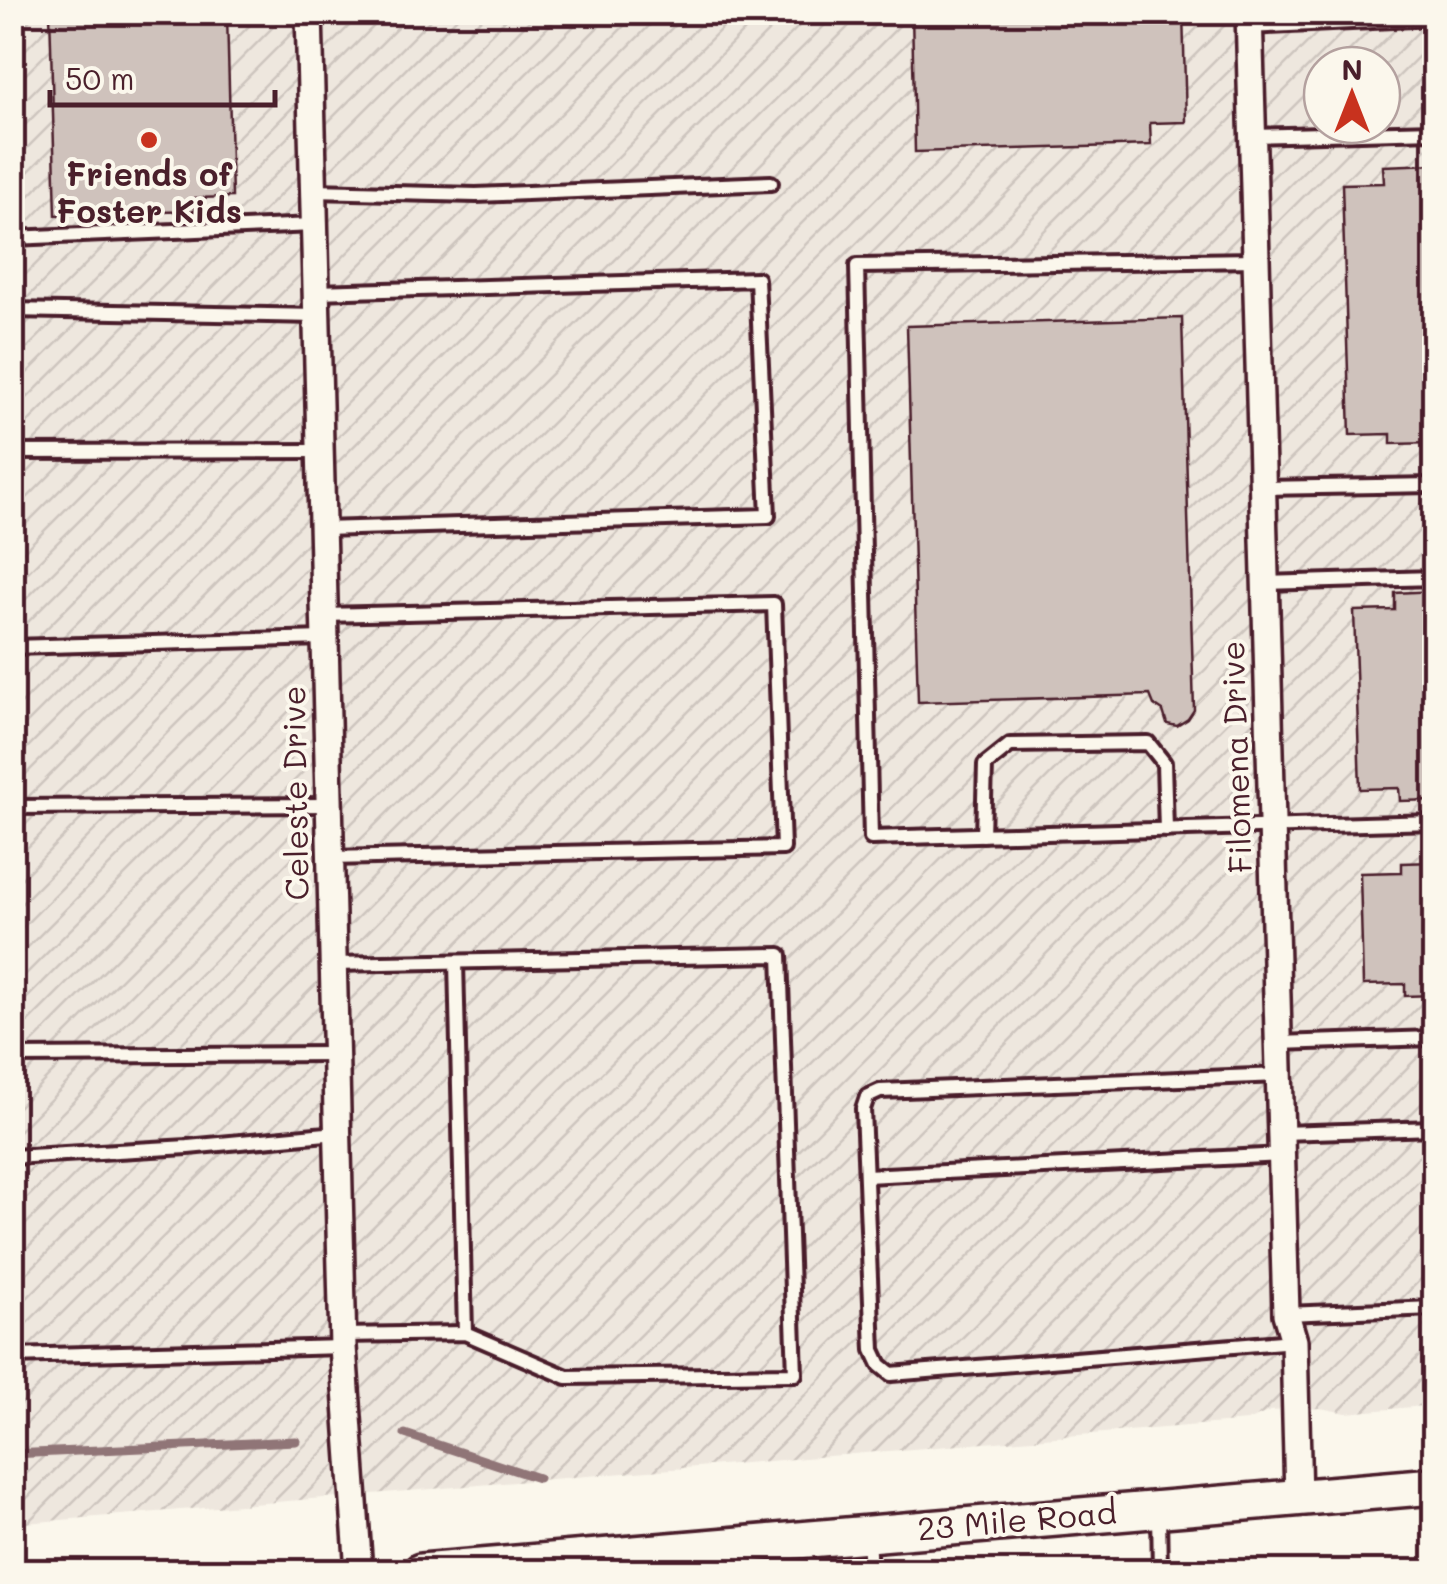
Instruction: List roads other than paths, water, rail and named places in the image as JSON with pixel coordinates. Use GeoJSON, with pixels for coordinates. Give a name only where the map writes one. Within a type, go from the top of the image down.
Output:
{"type":"FeatureCollection","features":[{"type":"Feature","properties":{"kind":"main road","name":"23 Mile Road"},"geometry":{"type":"LineString","coordinates":[[421,1572],[573,1566],[868,1534],[1434,1486]]}},
{"type":"Feature","properties":{"kind":"street","name":"Celeste Drive"},"geometry":{"type":"LineString","coordinates":[[309,12],[343,1341],[359,1572]]}},
{"type":"Feature","properties":{"kind":"street","name":"Filomena Drive"},"geometry":{"type":"LineString","coordinates":[[1249,20],[1286,1314],[1294,1341],[1298,1498]]}},
{"type":"Feature","properties":{"kind":"lane"},"geometry":{"type":"LineString","coordinates":[[1249,20],[1434,18]]}},
{"type":"Feature","properties":{"kind":"lane"},"geometry":{"type":"LineString","coordinates":[[1252,136],[1434,131]]}},
{"type":"Feature","properties":{"kind":"lane"},"geometry":{"type":"LineString","coordinates":[[313,192],[476,196],[772,184]]}},
{"type":"Feature","properties":{"kind":"lane"},"geometry":{"type":"LineString","coordinates":[[12,238],[314,226]]}},
{"type":"Feature","properties":{"kind":"lane"},"geometry":{"type":"LineString","coordinates":[[1256,260],[857,266],[871,838],[1434,822]]}},
{"type":"Feature","properties":{"kind":"lane"},"geometry":{"type":"LineString","coordinates":[[12,310],[316,304],[757,280],[768,516],[322,529]]}},
{"type":"Feature","properties":{"kind":"lane"},"geometry":{"type":"LineString","coordinates":[[12,452],[320,451]]}},
{"type":"Feature","properties":{"kind":"lane"},"geometry":{"type":"LineString","coordinates":[[1262,488],[1434,485]]}},
{"type":"Feature","properties":{"kind":"lane"},"geometry":{"type":"LineString","coordinates":[[1264,583],[1434,578]]}},
{"type":"Feature","properties":{"kind":"lane"},"geometry":{"type":"LineString","coordinates":[[12,647],[324,626],[774,604],[782,848],[330,858]]}},
{"type":"Feature","properties":{"kind":"lane"},"geometry":{"type":"LineString","coordinates":[[983,835],[984,765],[1010,745],[1148,743],[1164,763],[1166,830]]}},
{"type":"Feature","properties":{"kind":"lane"},"geometry":{"type":"LineString","coordinates":[[12,807],[328,805]]}},
{"type":"Feature","properties":{"kind":"lane"},"geometry":{"type":"LineString","coordinates":[[12,1356],[465,1333],[567,1377],[796,1374],[780,955],[333,964]]}},
{"type":"Feature","properties":{"kind":"lane"},"geometry":{"type":"LineString","coordinates":[[456,962],[465,1333]]}},
{"type":"Feature","properties":{"kind":"lane"},"geometry":{"type":"LineString","coordinates":[[1278,1043],[1434,1038]]}},
{"type":"Feature","properties":{"kind":"lane"},"geometry":{"type":"LineString","coordinates":[[12,1056],[336,1054]]}},
{"type":"Feature","properties":{"kind":"lane"},"geometry":{"type":"LineString","coordinates":[[1280,1074],[880,1091],[867,1097],[863,1108],[874,1350],[880,1365],[892,1374],[1294,1341]]}},
{"type":"Feature","properties":{"kind":"lane"},"geometry":{"type":"LineString","coordinates":[[866,1176],[1282,1144],[1434,1128]]}},
{"type":"Feature","properties":{"kind":"lane"},"geometry":{"type":"LineString","coordinates":[[12,1158],[188,1147],[337,1132]]}},
{"type":"Feature","properties":{"kind":"lane"},"geometry":{"type":"LineString","coordinates":[[1286,1314],[1434,1308]]}},
{"type":"Feature","properties":{"kind":"lane"},"geometry":{"type":"LineString","coordinates":[[1159,1509],[1160,1572]]}},
{"type":"Feature","properties":{"kind":"lane"},"geometry":{"type":"LineString","coordinates":[[868,1534],[870,1572]]}},
{"type":"Feature","properties":{"kind":"waterway"},"geometry":{"type":"LineString","coordinates":[[405,1434],[538,1478]]}},
{"type":"Feature","properties":{"kind":"waterway"},"geometry":{"type":"LineString","coordinates":[[12,1454],[296,1441]]}},
{"type":"Feature","properties":{"kind":"place","name":"Friends of Foster Kids"},"geometry":{"type":"Point","coordinates":[149,140]}}]}
